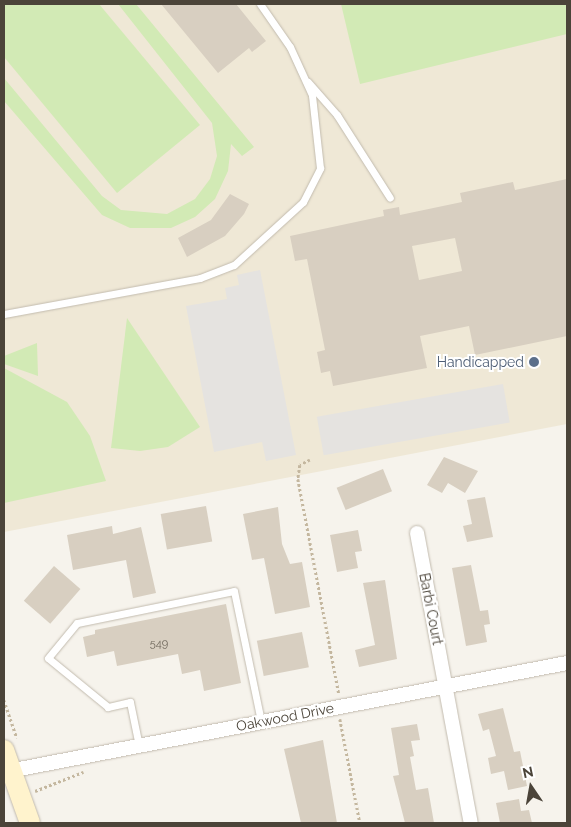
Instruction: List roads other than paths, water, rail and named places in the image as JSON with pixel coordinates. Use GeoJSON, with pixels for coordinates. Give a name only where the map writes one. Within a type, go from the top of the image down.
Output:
{"type":"FeatureCollection","features":[{"type":"Feature","properties":{"kind":"main road"},"geometry":{"type":"LineString","coordinates":[[12,749],[7,772],[30,823]]}},
{"type":"Feature","properties":{"kind":"street","name":"Barbi Court"},"geometry":{"type":"LineString","coordinates":[[417,533],[471,823]]}},
{"type":"Feature","properties":{"kind":"street","name":"Oakwood Drive"},"geometry":{"type":"LineString","coordinates":[[7,772],[261,721],[567,663]]}},
{"type":"Feature","properties":{"kind":"lane"},"geometry":{"type":"LineString","coordinates":[[4,314],[200,278],[234,265],[263,243],[317,180],[312,95],[290,47],[260,4]]}},
{"type":"Feature","properties":{"kind":"lane"},"geometry":{"type":"LineString","coordinates":[[306,81],[322,94],[390,198]]}},
{"type":"Feature","properties":{"kind":"lane"},"geometry":{"type":"LineString","coordinates":[[139,746],[130,702],[108,707],[48,658],[77,623],[234,591],[261,721]]}},
{"type":"Feature","properties":{"kind":"place","name":"Handicapped"},"geometry":{"type":"Point","coordinates":[534,362]}}]}
